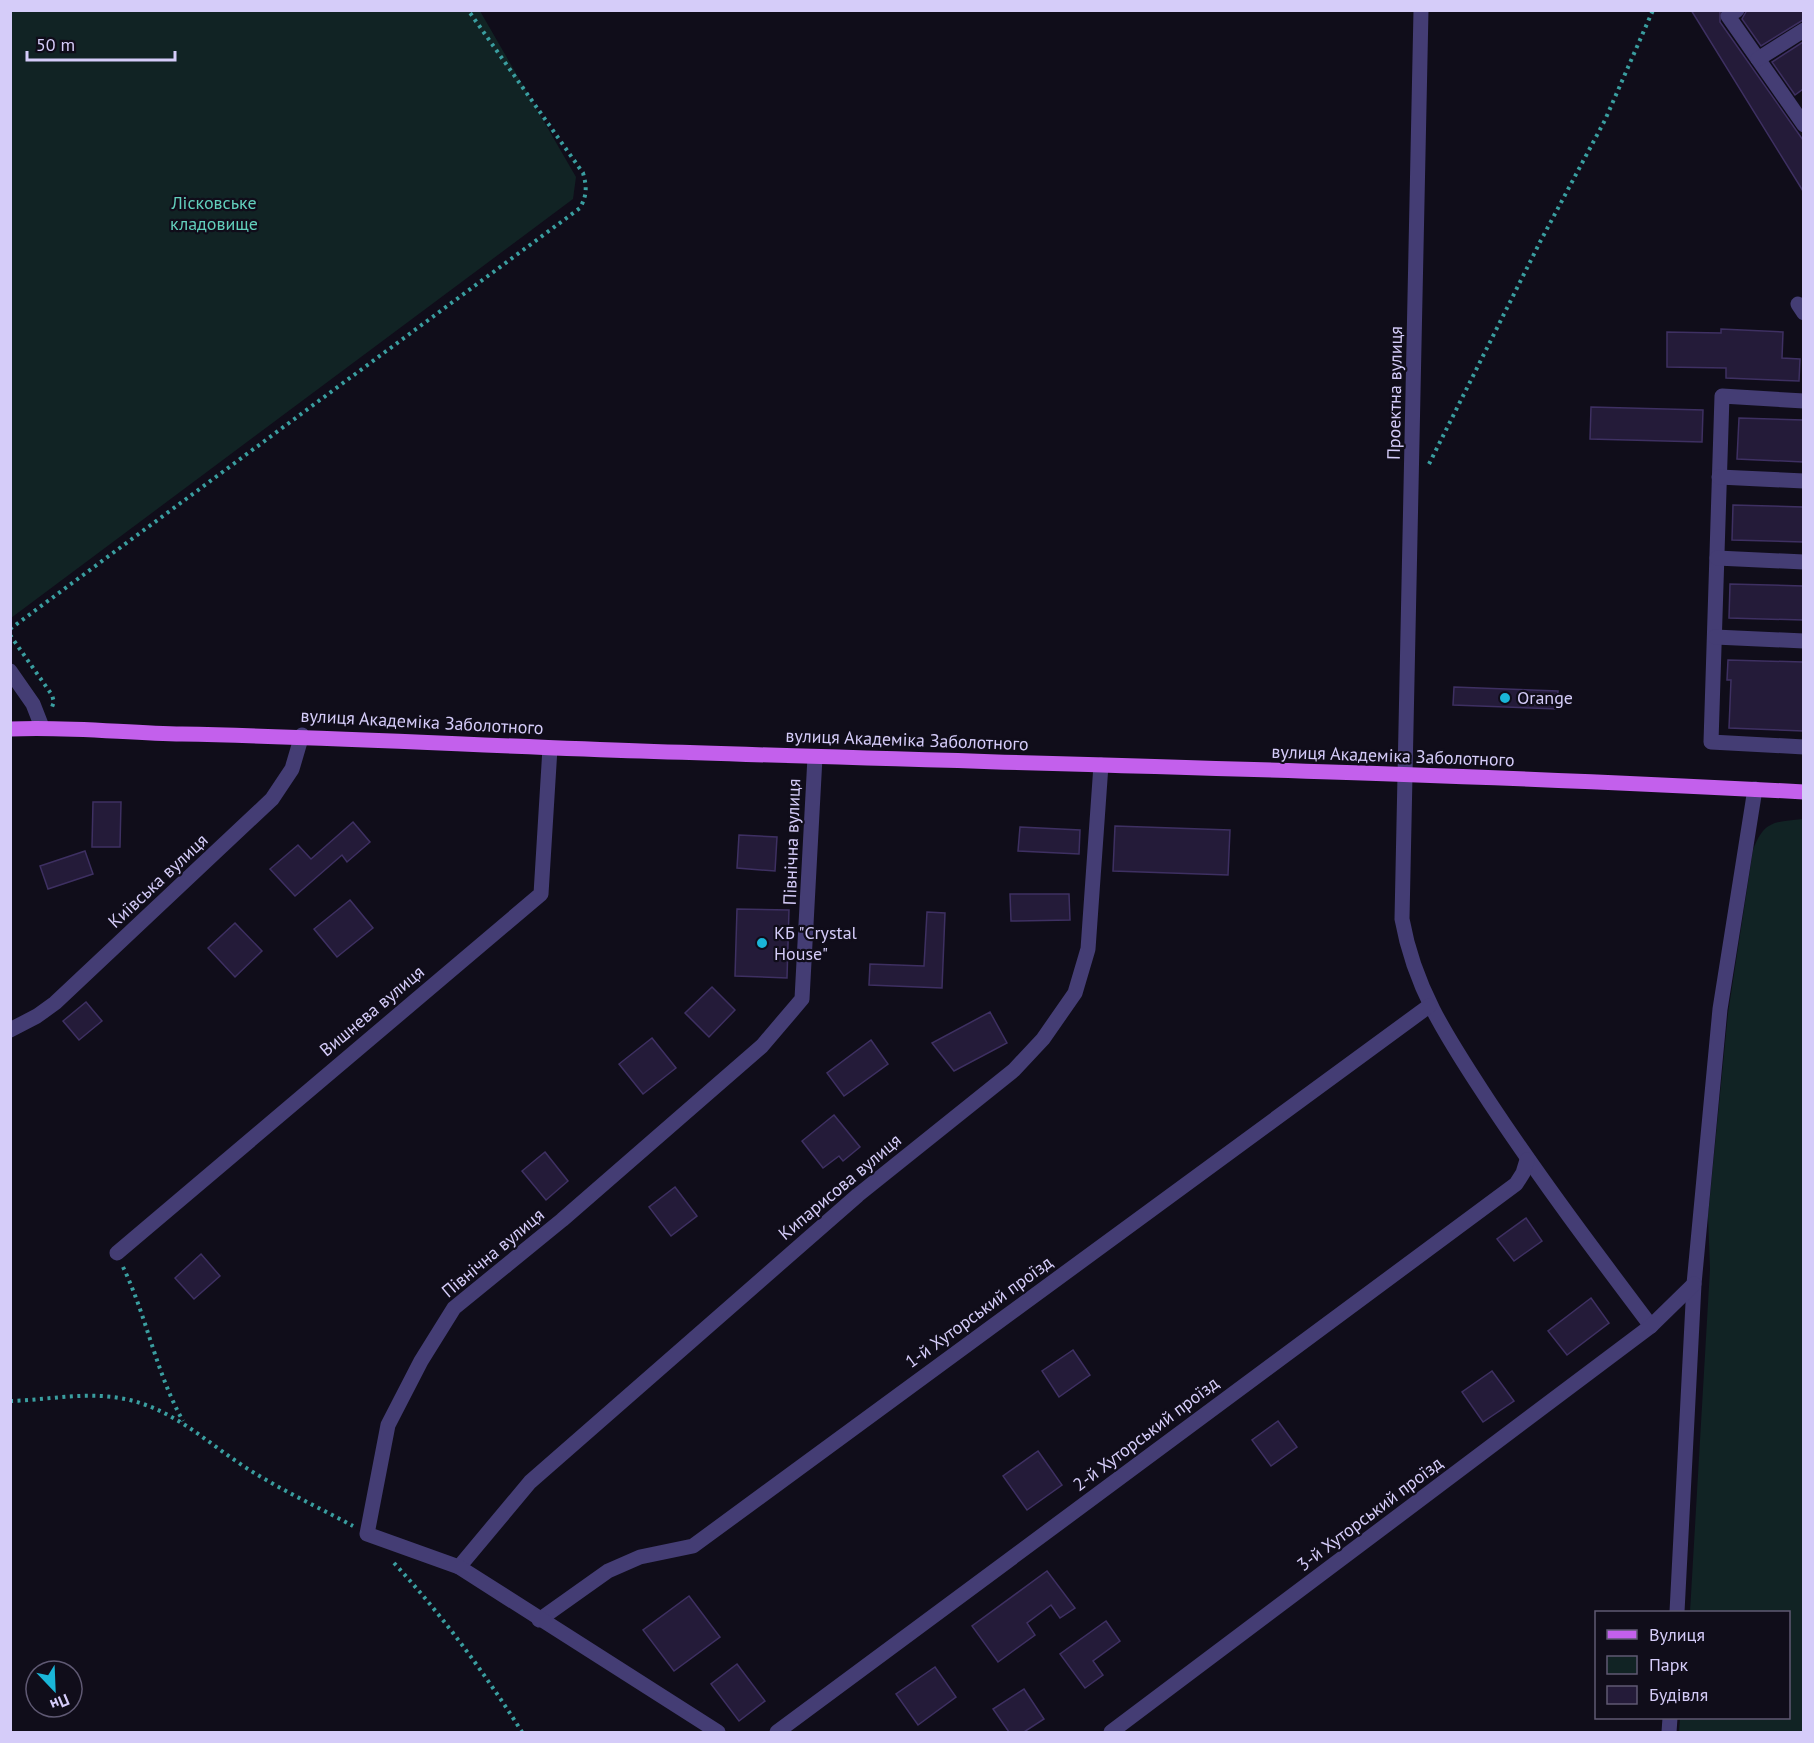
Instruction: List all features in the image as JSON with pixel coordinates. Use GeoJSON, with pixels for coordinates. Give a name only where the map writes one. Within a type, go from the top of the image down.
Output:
{"type":"FeatureCollection","features":[{"type":"Feature","properties":{"kind":"main road","name":"вулиця Академіка Заболотного"},"geometry":{"type":"LineString","coordinates":[[10,729],[42,727],[176,734],[302,735],[550,748],[1101,765],[1803,792]]}},
{"type":"Feature","properties":{"kind":"street","name":"Проектна вулиця"},"geometry":{"type":"LineString","coordinates":[[1421,10],[1413,495],[1402,920],[1412,964],[1429,1006],[1527,1160],[1651,1326]]}},
{"type":"Feature","properties":{"kind":"street"},"geometry":{"type":"LineString","coordinates":[[1737,10],[1728,16],[1758,59],[1797,104],[1803,125]]}},
{"type":"Feature","properties":{"kind":"street"},"geometry":{"type":"LineString","coordinates":[[1758,59],[1803,30]]}},
{"type":"Feature","properties":{"kind":"street"},"geometry":{"type":"LineString","coordinates":[[1803,401],[1722,396],[1711,742],[1803,747]]}},
{"type":"Feature","properties":{"kind":"street"},"geometry":{"type":"LineString","coordinates":[[1719,477],[1803,481]]}},
{"type":"Feature","properties":{"kind":"street"},"geometry":{"type":"LineString","coordinates":[[1717,558],[1803,562]]}},
{"type":"Feature","properties":{"kind":"street"},"geometry":{"type":"LineString","coordinates":[[1714,637],[1803,641]]}},
{"type":"Feature","properties":{"kind":"street"},"geometry":{"type":"LineString","coordinates":[[10,671],[33,704],[42,727]]}},
{"type":"Feature","properties":{"kind":"street","name":"Київська вулиця"},"geometry":{"type":"LineString","coordinates":[[10,1030],[37,1016],[55,1003],[272,799],[285,783],[302,735]]}},
{"type":"Feature","properties":{"kind":"street","name":"Вишнева вулиця"},"geometry":{"type":"LineString","coordinates":[[117,1252],[541,894],[550,748]]}},
{"type":"Feature","properties":{"kind":"street","name":"Північна вулиця"},"geometry":{"type":"LineString","coordinates":[[367,1534],[388,1425],[421,1361],[454,1308],[562,1220],[753,1053],[785,1022],[802,999],[815,757]]}},
{"type":"Feature","properties":{"kind":"street","name":"Кипарисова вулиця"},"geometry":{"type":"LineString","coordinates":[[459,1567],[530,1482],[858,1195],[1014,1070],[1043,1039],[1075,993],[1088,949],[1101,765]]}},
{"type":"Feature","properties":{"kind":"street"},"geometry":{"type":"LineString","coordinates":[[1677,1611],[1694,1284],[1719,1009],[1755,789]]}},
{"type":"Feature","properties":{"kind":"street","name":"1-й Хуторський проїзд"},"geometry":{"type":"LineString","coordinates":[[539,1620],[608,1571],[640,1557],[693,1546],[1429,1006]]}},
{"type":"Feature","properties":{"kind":"street","name":"2-й Хуторський проїзд"},"geometry":{"type":"LineString","coordinates":[[777,1732],[1516,1184],[1527,1160]]}},
{"type":"Feature","properties":{"kind":"street","name":"3-й Хуторський проїзд"},"geometry":{"type":"LineString","coordinates":[[1111,1732],[1651,1326],[1694,1284]]}},
{"type":"Feature","properties":{"kind":"street"},"geometry":{"type":"LineString","coordinates":[[367,1534],[459,1567],[718,1732]]}},
{"type":"Feature","properties":{"kind":"path"},"geometry":{"type":"LineString","coordinates":[[10,628],[580,208],[586,197],[583,173],[468,10]]}},
{"type":"Feature","properties":{"kind":"path"},"geometry":{"type":"LineString","coordinates":[[1413,495],[1540,242],[1605,120],[1653,10]]}},
{"type":"Feature","properties":{"kind":"path"},"geometry":{"type":"LineString","coordinates":[[10,635],[52,695]]}},
{"type":"Feature","properties":{"kind":"path"},"geometry":{"type":"LineString","coordinates":[[117,1252],[140,1303],[166,1388],[185,1424]]}},
{"type":"Feature","properties":{"kind":"path"},"geometry":{"type":"LineString","coordinates":[[10,1401],[91,1395],[125,1399],[155,1408],[185,1424],[248,1469],[367,1534]]}},
{"type":"Feature","properties":{"kind":"path"},"geometry":{"type":"LineString","coordinates":[[389,1558],[427,1599],[491,1684],[522,1732]]}},
{"type":"Feature","properties":{"kind":"green space","name":"Лісковське кладовище"},"geometry":{"type":"Polygon","coordinates":[[[11,10],[480,11],[576,177],[573,199],[11,618],[11,10]]]}},
{"type":"Feature","properties":{"kind":"green space"},"geometry":{"type":"Polygon","coordinates":[[[1803,819],[1803,1732],[1679,1732],[1680,1719],[1790,1719],[1790,1611],[1690,1611],[1710,1269],[1708,1216],[1728,1013],[1753,850],[1766,828],[1785,821],[1803,819]]]}},
{"type":"Feature","properties":{"kind":"building"},"geometry":{"type":"Polygon","coordinates":[[[1691,10],[1720,10],[1720,22],[1803,140],[1803,191],[1691,10]]]}},
{"type":"Feature","properties":{"kind":"building"},"geometry":{"type":"Polygon","coordinates":[[[1747,10],[1803,10],[1803,20],[1761,46],[1742,19],[1747,10]]]}},
{"type":"Feature","properties":{"kind":"building"},"geometry":{"type":"Polygon","coordinates":[[[1803,42],[1803,89],[1795,95],[1772,62],[1803,42]]]}},
{"type":"Feature","properties":{"kind":"building"},"geometry":{"type":"Polygon","coordinates":[[[1721,329],[1783,332],[1782,358],[1800,359],[1799,381],[1726,378],[1726,368],[1667,367],[1667,332],[1721,333],[1721,329]]]}},
{"type":"Feature","properties":{"kind":"building"},"geometry":{"type":"Polygon","coordinates":[[[1591,407],[1703,410],[1702,442],[1590,439],[1591,407]]]}},
{"type":"Feature","properties":{"kind":"building"},"geometry":{"type":"Polygon","coordinates":[[[1739,418],[1803,420],[1803,462],[1737,459],[1739,418]]]}},
{"type":"Feature","properties":{"kind":"building"},"geometry":{"type":"Polygon","coordinates":[[[1733,505],[1803,507],[1803,542],[1732,540],[1733,505]]]}},
{"type":"Feature","properties":{"kind":"building"},"geometry":{"type":"Polygon","coordinates":[[[1730,584],[1803,586],[1803,620],[1729,618],[1730,584]]]}},
{"type":"Feature","properties":{"kind":"building"},"geometry":{"type":"Polygon","coordinates":[[[1728,660],[1803,662],[1803,731],[1729,728],[1731,680],[1727,680],[1728,660]]]}},
{"type":"Feature","properties":{"kind":"building","name":"Orange"},"geometry":{"type":"Polygon","coordinates":[[[1454,687],[1558,691],[1557,709],[1453,705],[1454,687]]]}},
{"type":"Feature","properties":{"kind":"building"},"geometry":{"type":"Polygon","coordinates":[[[93,802],[121,802],[120,847],[92,847],[93,802]]]}},
{"type":"Feature","properties":{"kind":"building"},"geometry":{"type":"Polygon","coordinates":[[[353,822],[370,842],[347,862],[342,855],[295,896],[270,869],[298,845],[311,859],[353,822]]]}},
{"type":"Feature","properties":{"kind":"building"},"geometry":{"type":"Polygon","coordinates":[[[1115,826],[1230,830],[1228,875],[1113,871],[1115,826]]]}},
{"type":"Feature","properties":{"kind":"building"},"geometry":{"type":"Polygon","coordinates":[[[1020,827],[1080,830],[1079,854],[1018,851],[1020,827]]]}},
{"type":"Feature","properties":{"kind":"building"},"geometry":{"type":"Polygon","coordinates":[[[739,835],[777,837],[775,871],[737,868],[739,835]]]}},
{"type":"Feature","properties":{"kind":"building"},"geometry":{"type":"Polygon","coordinates":[[[85,851],[93,874],[48,889],[40,866],[85,851]]]}},
{"type":"Feature","properties":{"kind":"building"},"geometry":{"type":"Polygon","coordinates":[[[1010,894],[1069,894],[1070,920],[1011,921],[1010,894]]]}},
{"type":"Feature","properties":{"kind":"building"},"geometry":{"type":"Polygon","coordinates":[[[350,900],[373,928],[337,957],[314,929],[350,900]]]}},
{"type":"Feature","properties":{"kind":"building","name":"КБ \"Crystal House\""},"geometry":{"type":"Polygon","coordinates":[[[737,909],[789,910],[787,978],[735,976],[737,909]]]}},
{"type":"Feature","properties":{"kind":"building"},"geometry":{"type":"Polygon","coordinates":[[[927,912],[945,913],[942,988],[869,985],[870,964],[924,966],[927,912]]]}},
{"type":"Feature","properties":{"kind":"building"},"geometry":{"type":"Polygon","coordinates":[[[235,923],[262,951],[235,977],[208,948],[235,923]]]}},
{"type":"Feature","properties":{"kind":"building"},"geometry":{"type":"Polygon","coordinates":[[[712,987],[735,1010],[709,1037],[685,1013],[712,987]]]}},
{"type":"Feature","properties":{"kind":"building"},"geometry":{"type":"Polygon","coordinates":[[[86,1002],[102,1021],[79,1040],[63,1021],[86,1002]]]}},
{"type":"Feature","properties":{"kind":"building"},"geometry":{"type":"Polygon","coordinates":[[[990,1012],[1007,1043],[954,1071],[932,1043],[990,1012]]]}},
{"type":"Feature","properties":{"kind":"building"},"geometry":{"type":"Polygon","coordinates":[[[652,1038],[676,1068],[643,1094],[619,1064],[652,1038]]]}},
{"type":"Feature","properties":{"kind":"building"},"geometry":{"type":"Polygon","coordinates":[[[871,1040],[888,1064],[844,1096],[827,1073],[871,1040]]]}},
{"type":"Feature","properties":{"kind":"building"},"geometry":{"type":"Polygon","coordinates":[[[834,1115],[860,1147],[843,1161],[839,1156],[823,1168],[802,1141],[834,1115]]]}},
{"type":"Feature","properties":{"kind":"building"},"geometry":{"type":"Polygon","coordinates":[[[545,1152],[568,1181],[546,1200],[522,1171],[545,1152]]]}},
{"type":"Feature","properties":{"kind":"building"},"geometry":{"type":"Polygon","coordinates":[[[675,1187],[697,1216],[671,1236],[649,1207],[675,1187]]]}},
{"type":"Feature","properties":{"kind":"building"},"geometry":{"type":"Polygon","coordinates":[[[1526,1218],[1542,1241],[1514,1261],[1497,1239],[1526,1218]]]}},
{"type":"Feature","properties":{"kind":"building"},"geometry":{"type":"Polygon","coordinates":[[[201,1254],[220,1276],[194,1299],[175,1278],[201,1254]]]}},
{"type":"Feature","properties":{"kind":"building"},"geometry":{"type":"Polygon","coordinates":[[[1591,1298],[1609,1323],[1567,1355],[1548,1331],[1591,1298]]]}},
{"type":"Feature","properties":{"kind":"building"},"geometry":{"type":"Polygon","coordinates":[[[1073,1350],[1090,1375],[1059,1397],[1042,1371],[1073,1350]]]}},
{"type":"Feature","properties":{"kind":"building"},"geometry":{"type":"Polygon","coordinates":[[[1492,1371],[1514,1401],[1483,1422],[1462,1392],[1492,1371]]]}},
{"type":"Feature","properties":{"kind":"building"},"geometry":{"type":"Polygon","coordinates":[[[1278,1421],[1297,1447],[1271,1466],[1252,1440],[1278,1421]]]}},
{"type":"Feature","properties":{"kind":"building"},"geometry":{"type":"Polygon","coordinates":[[[1038,1451],[1062,1485],[1027,1510],[1003,1476],[1038,1451]]]}},
{"type":"Feature","properties":{"kind":"building"},"geometry":{"type":"Polygon","coordinates":[[[1047,1571],[1075,1608],[1060,1618],[1051,1605],[1027,1623],[1035,1635],[998,1662],[972,1626],[1047,1571]]]}},
{"type":"Feature","properties":{"kind":"building"},"geometry":{"type":"Polygon","coordinates":[[[689,1596],[720,1637],[674,1671],[643,1630],[689,1596]]]}},
{"type":"Feature","properties":{"kind":"building"},"geometry":{"type":"Polygon","coordinates":[[[1106,1621],[1120,1641],[1093,1661],[1103,1675],[1085,1688],[1060,1654],[1106,1621]]]}},
{"type":"Feature","properties":{"kind":"building"},"geometry":{"type":"Polygon","coordinates":[[[737,1664],[765,1701],[739,1721],[711,1684],[737,1664]]]}},
{"type":"Feature","properties":{"kind":"building"},"geometry":{"type":"Polygon","coordinates":[[[935,1667],[956,1697],[918,1725],[896,1694],[935,1667]]]}},
{"type":"Feature","properties":{"kind":"building"},"geometry":{"type":"Polygon","coordinates":[[[1024,1689],[1044,1719],[1024,1732],[1009,1732],[993,1709],[1024,1689]]]}},
{"type":"Feature","properties":{"kind":"place","name":"Orange"},"geometry":{"type":"Point","coordinates":[1505,698]}},
{"type":"Feature","properties":{"kind":"place","name":"КБ \"Crystal House\""},"geometry":{"type":"Point","coordinates":[762,943]}}]}
